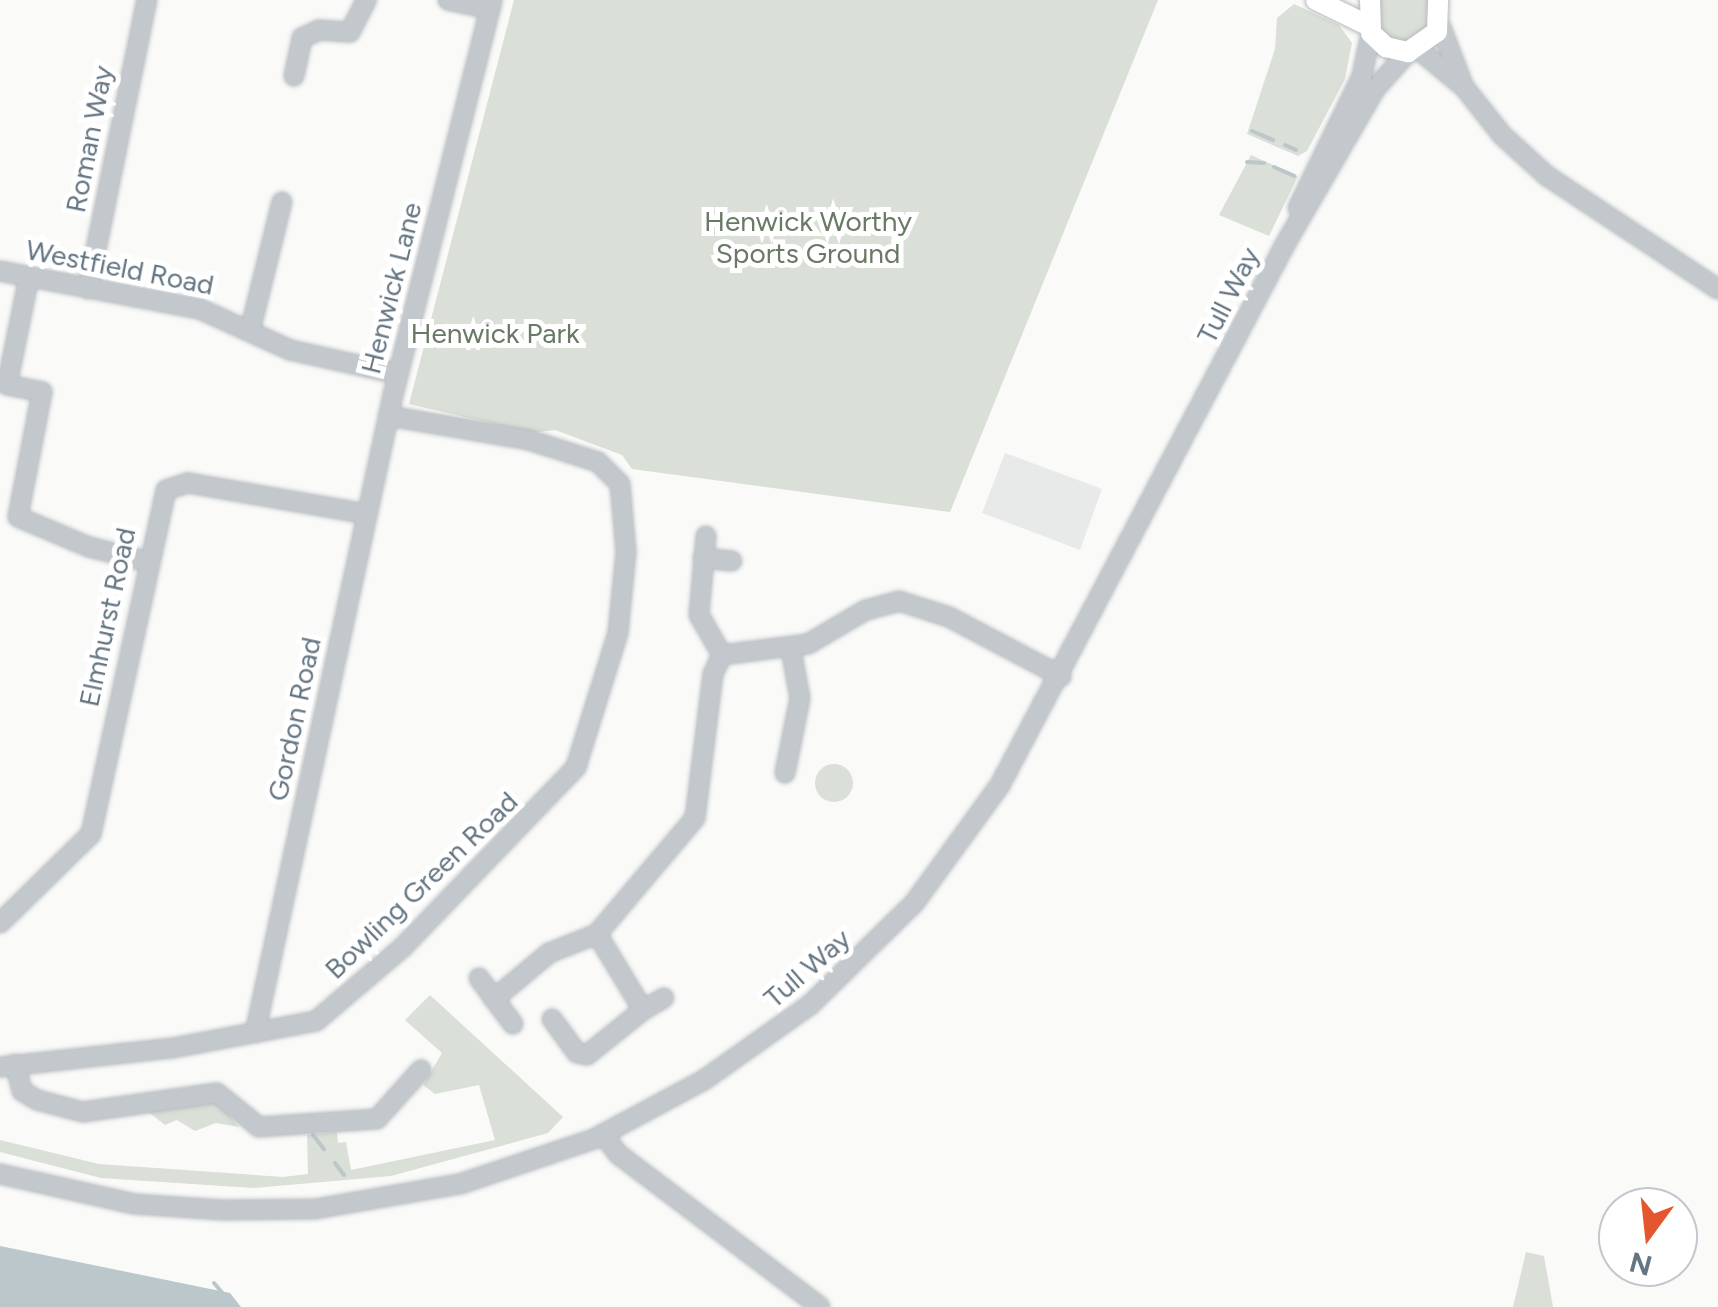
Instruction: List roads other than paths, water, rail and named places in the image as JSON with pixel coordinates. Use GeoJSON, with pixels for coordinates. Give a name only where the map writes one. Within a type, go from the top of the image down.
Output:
{"type":"FeatureCollection","features":[{"type":"Feature","properties":{"kind":"main road"},"geometry":{"type":"LineString","coordinates":[[1316,0],[1369,29],[1386,47],[1413,50],[1443,10]]}},
{"type":"Feature","properties":{"kind":"main road"},"geometry":{"type":"LineString","coordinates":[[1369,29],[1370,0]]}},
{"type":"Feature","properties":{"kind":"street","name":"Roman Way"},"geometry":{"type":"LineString","coordinates":[[88,288],[147,0]]}},
{"type":"Feature","properties":{"kind":"street"},"geometry":{"type":"LineString","coordinates":[[294,76],[302,38],[319,30],[350,32],[366,0]]}},
{"type":"Feature","properties":{"kind":"street"},"geometry":{"type":"LineString","coordinates":[[448,0],[491,5]]}},
{"type":"Feature","properties":{"kind":"street","name":"Henwick Lane"},"geometry":{"type":"LineString","coordinates":[[491,5],[388,416],[529,440],[598,462],[616,478]]}},
{"type":"Feature","properties":{"kind":"street"},"geometry":{"type":"LineString","coordinates":[[1443,10],[1464,87]]}},
{"type":"Feature","properties":{"kind":"street","name":"Tull Way"},"geometry":{"type":"LineString","coordinates":[[1286,241],[1306,187],[1362,76],[1369,29]]}},
{"type":"Feature","properties":{"kind":"street"},"geometry":{"type":"LineString","coordinates":[[1413,50],[1464,87],[1502,135],[1546,176],[1718,289]]}},
{"type":"Feature","properties":{"kind":"street","name":"Tull Way"},"geometry":{"type":"LineString","coordinates":[[0,1174],[134,1204],[316,1209],[460,1184],[603,1134],[761,1042],[870,951],[980,817],[1061,676],[1286,241],[1375,88],[1413,50]]}},
{"type":"Feature","properties":{"kind":"street"},"geometry":{"type":"LineString","coordinates":[[250,331],[282,202]]}},
{"type":"Feature","properties":{"kind":"street","name":"Westfield Road"},"geometry":{"type":"LineString","coordinates":[[0,271],[200,309],[303,354],[398,374]]}},
{"type":"Feature","properties":{"kind":"street"},"geometry":{"type":"LineString","coordinates":[[29,277],[3,385],[42,392],[9,514],[89,547],[145,561]]}},
{"type":"Feature","properties":{"kind":"street","name":"Gordon Road"},"geometry":{"type":"LineString","coordinates":[[255,1033],[388,416]]}},
{"type":"Feature","properties":{"kind":"street","name":"Bowling Green Road"},"geometry":{"type":"LineString","coordinates":[[8,1065],[301,1028],[328,1013],[403,947],[576,767],[618,632],[626,552],[625,500],[616,478]]}},
{"type":"Feature","properties":{"kind":"street","name":"Elmhurst Road"},"geometry":{"type":"LineString","coordinates":[[0,923],[89,839],[161,498],[177,484],[366,514]]}},
{"type":"Feature","properties":{"kind":"street"},"geometry":{"type":"LineString","coordinates":[[706,536],[698,616],[722,655]]}},
{"type":"Feature","properties":{"kind":"street"},"geometry":{"type":"LineString","coordinates":[[703,558],[732,562]]}},
{"type":"Feature","properties":{"kind":"street"},"geometry":{"type":"LineString","coordinates":[[494,999],[549,953],[597,934],[696,818],[713,674],[722,655],[741,648],[792,649],[866,610],[899,601],[934,610],[1061,676]]}},
{"type":"Feature","properties":{"kind":"street"},"geometry":{"type":"LineString","coordinates":[[785,774],[800,698],[792,649]]}},
{"type":"Feature","properties":{"kind":"street"},"geometry":{"type":"LineString","coordinates":[[597,934],[644,1010]]}},
{"type":"Feature","properties":{"kind":"street"},"geometry":{"type":"LineString","coordinates":[[479,978],[513,1024]]}},
{"type":"Feature","properties":{"kind":"street"},"geometry":{"type":"LineString","coordinates":[[552,1019],[577,1053],[587,1055],[664,998]]}},
{"type":"Feature","properties":{"kind":"street"},"geometry":{"type":"LineString","coordinates":[[8,1065],[22,1092],[83,1112],[219,1094],[258,1128],[376,1119],[415,1078],[425,1099]]}},
{"type":"Feature","properties":{"kind":"street"},"geometry":{"type":"LineString","coordinates":[[603,1134],[618,1154],[820,1307]]}},
{"type":"Feature","properties":{"kind":"waterway"},"geometry":{"type":"LineString","coordinates":[[1252,131],[1273,140]]}},
{"type":"Feature","properties":{"kind":"waterway"},"geometry":{"type":"LineString","coordinates":[[1285,145],[1296,150]]}},
{"type":"Feature","properties":{"kind":"waterway"},"geometry":{"type":"LineString","coordinates":[[1247,162],[1264,163]]}},
{"type":"Feature","properties":{"kind":"waterway"},"geometry":{"type":"LineString","coordinates":[[1274,167],[1294,176]]}},
{"type":"Feature","properties":{"kind":"waterway"},"geometry":{"type":"LineString","coordinates":[[313,1135],[324,1149]]}},
{"type":"Feature","properties":{"kind":"waterway"},"geometry":{"type":"LineString","coordinates":[[335,1163],[344,1175]]}},
{"type":"Feature","properties":{"kind":"waterway"},"geometry":{"type":"LineString","coordinates":[[214,1283],[224,1295]]}},
{"type":"Feature","properties":{"kind":"park label","name":"Henwick Worthy Sports Ground"},"geometry":{"type":"Point","coordinates":[808,237]}},
{"type":"Feature","properties":{"kind":"park label","name":"Henwick Park"},"geometry":{"type":"Point","coordinates":[495,333]}}]}
